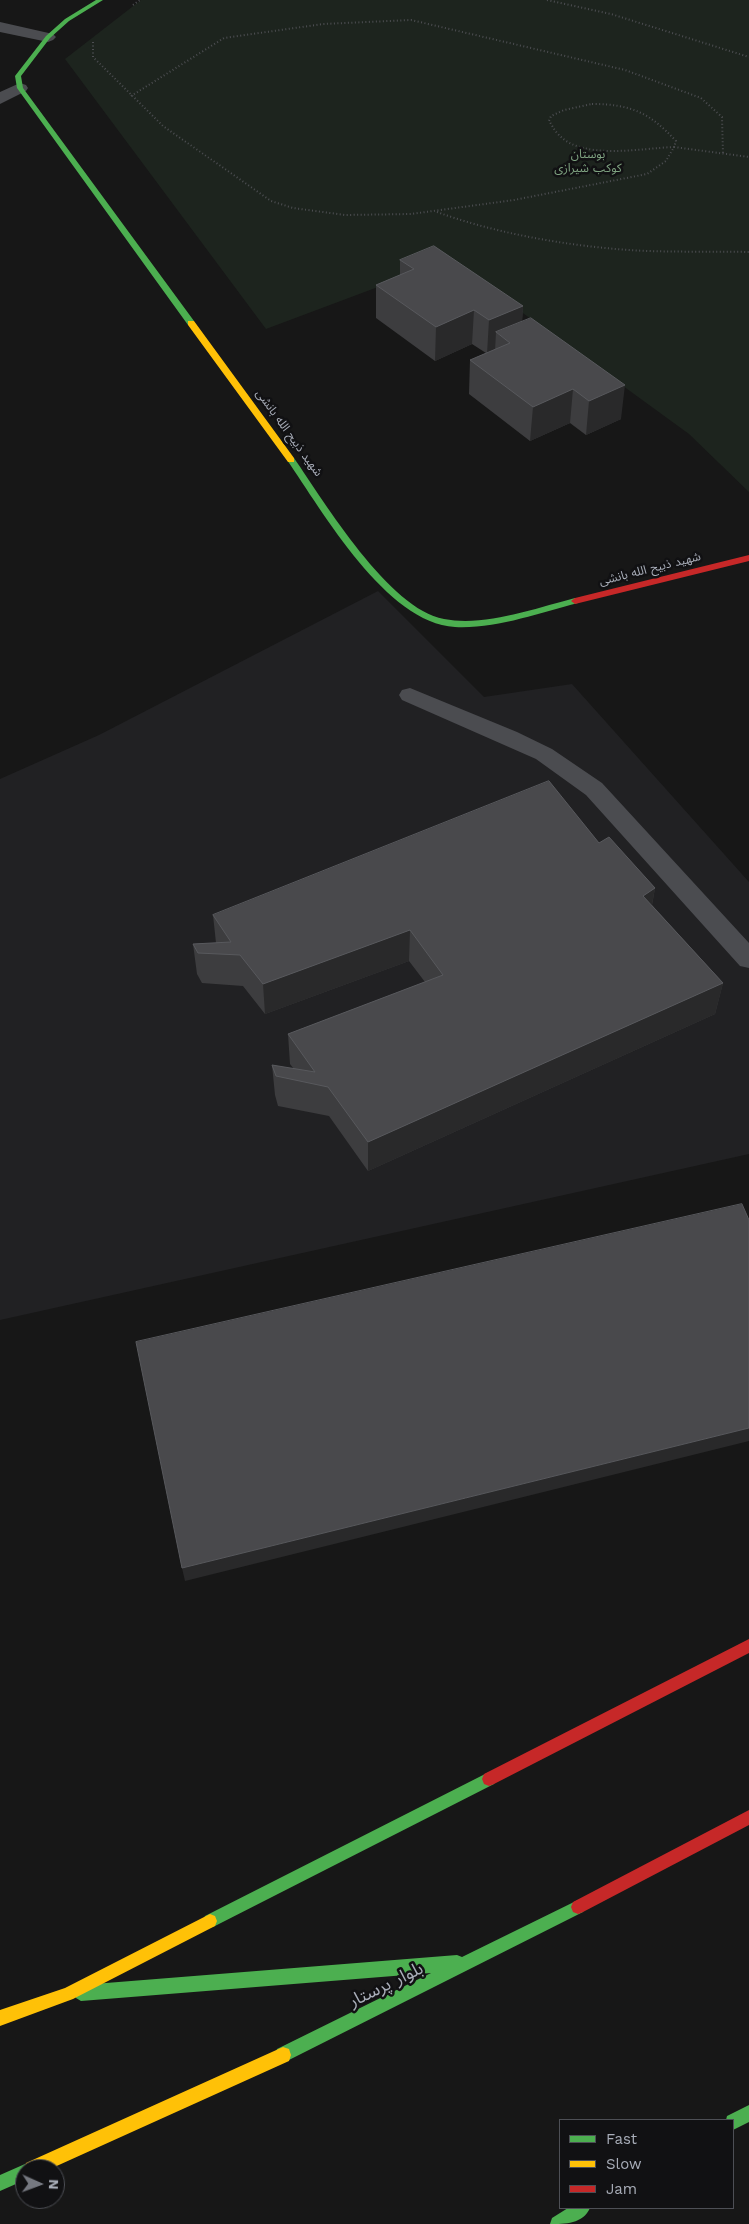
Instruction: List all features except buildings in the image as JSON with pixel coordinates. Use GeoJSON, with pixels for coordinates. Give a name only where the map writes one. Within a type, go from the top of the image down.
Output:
{"type":"FeatureCollection","features":[{"type":"Feature","properties":{"kind":"street"},"geometry":{"type":"LineString","coordinates":[[0,100],[20,88],[18,76],[48,37],[67,20],[100,0]]}},
{"type":"Feature","properties":{"kind":"street"},"geometry":{"type":"LineString","coordinates":[[0,27],[48,37]]}},
{"type":"Feature","properties":{"kind":"street","name":"شهید ذبیح الله بانشی"},"geometry":{"type":"LineString","coordinates":[[20,88],[377,578],[414,611],[441,622],[478,623],[548,608],[749,558]]}},
{"type":"Feature","properties":{"kind":"street"},"geometry":{"type":"LineString","coordinates":[[0,2018],[68,1994],[749,1646]]}},
{"type":"Feature","properties":{"kind":"street","name":"بلوار پرستار"},"geometry":{"type":"LineString","coordinates":[[54,2159],[269,2062],[471,1962],[749,1817]]}},
{"type":"Feature","properties":{"kind":"street"},"geometry":{"type":"LineString","coordinates":[[68,1994],[471,1962]]}},
{"type":"Feature","properties":{"kind":"street"},"geometry":{"type":"LineString","coordinates":[[734,2121],[749,2113]]}},
{"type":"Feature","properties":{"kind":"street"},"geometry":{"type":"LineString","coordinates":[[0,2183],[15,2176]]}},
{"type":"Feature","properties":{"kind":"street"},"geometry":{"type":"LineString","coordinates":[[558,2224],[580,2209]]}},
{"type":"Feature","properties":{"kind":"lane"},"geometry":{"type":"LineString","coordinates":[[410,695],[544,754],[594,789],[749,959]]}},
{"type":"Feature","properties":{"kind":"path"},"geometry":{"type":"LineString","coordinates":[[132,6],[140,0]]}},
{"type":"Feature","properties":{"kind":"path"},"geometry":{"type":"LineString","coordinates":[[547,0],[611,14],[749,57]]}},
{"type":"Feature","properties":{"kind":"path"},"geometry":{"type":"LineString","coordinates":[[131,96],[224,38],[350,21],[411,20],[625,70],[701,98],[722,117],[722,154]]}},
{"type":"Feature","properties":{"kind":"path"},"geometry":{"type":"LineString","coordinates":[[95,36],[93,57],[163,126],[272,201],[293,208],[345,215],[437,212],[514,200],[648,174],[671,156],[674,146],[676,141],[660,123],[638,111],[610,104],[570,108],[551,116],[549,122],[553,131],[565,139],[593,150],[674,146],[749,157]]}},
{"type":"Feature","properties":{"kind":"path"},"geometry":{"type":"LineString","coordinates":[[437,212],[465,222],[518,234],[616,250],[749,252]]}},
{"type":"Feature","properties":{"kind":"shaded area"},"geometry":{"type":"Polygon","coordinates":[[[378,591],[484,697],[572,684],[749,882],[749,1154],[0,1320],[0,779],[99,735],[378,591]]]}},
{"type":"Feature","properties":{"kind":"green space","name":"بوستان کوکب شیرازی"},"geometry":{"type":"Polygon","coordinates":[[[141,0],[749,0],[749,492],[689,434],[450,260],[266,329],[65,59],[141,0]]]}},
{"type":"Feature","properties":{"kind":"traffic: fast"},"geometry":{"type":"LineString","coordinates":[[100,0],[67,20],[48,37],[18,76],[20,88],[191,323]]}},
{"type":"Feature","properties":{"kind":"traffic: fast"},"geometry":{"type":"LineString","coordinates":[[291,460],[358,554],[399,598],[420,614],[441,622],[456,624],[472,623],[508,618],[575,601]]}},
{"type":"Feature","properties":{"kind":"traffic: fast"},"geometry":{"type":"LineString","coordinates":[[210,1921],[489,1779]]}},
{"type":"Feature","properties":{"kind":"traffic: fast"},"geometry":{"type":"LineString","coordinates":[[283,2055],[578,1907]]}},
{"type":"Feature","properties":{"kind":"traffic: fast"},"geometry":{"type":"LineString","coordinates":[[81,1993],[457,1963]]}},
{"type":"Feature","properties":{"kind":"traffic: fast"},"geometry":{"type":"LineString","coordinates":[[734,2121],[749,2113]]}},
{"type":"Feature","properties":{"kind":"traffic: fast"},"geometry":{"type":"LineString","coordinates":[[0,2183],[15,2176]]}},
{"type":"Feature","properties":{"kind":"traffic: fast"},"geometry":{"type":"LineString","coordinates":[[558,2224],[580,2209]]}},
{"type":"Feature","properties":{"kind":"traffic: slow"},"geometry":{"type":"LineString","coordinates":[[191,323],[291,460]]}},
{"type":"Feature","properties":{"kind":"traffic: slow"},"geometry":{"type":"LineString","coordinates":[[0,2018],[68,1994],[210,1921]]}},
{"type":"Feature","properties":{"kind":"traffic: slow"},"geometry":{"type":"LineString","coordinates":[[54,2159],[283,2055]]}},
{"type":"Feature","properties":{"kind":"traffic: jam"},"geometry":{"type":"LineString","coordinates":[[575,601],[749,558]]}},
{"type":"Feature","properties":{"kind":"traffic: jam"},"geometry":{"type":"LineString","coordinates":[[489,1779],[749,1646]]}},
{"type":"Feature","properties":{"kind":"traffic: jam"},"geometry":{"type":"LineString","coordinates":[[578,1907],[749,1817]]}}]}
